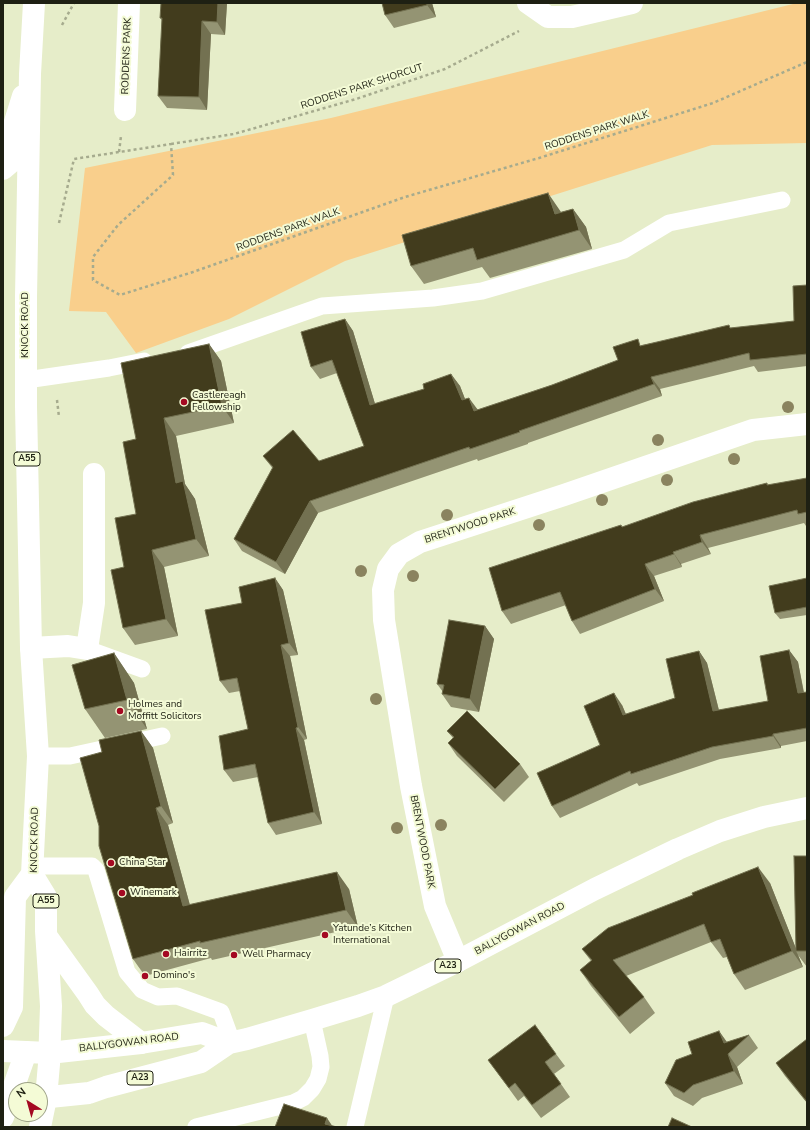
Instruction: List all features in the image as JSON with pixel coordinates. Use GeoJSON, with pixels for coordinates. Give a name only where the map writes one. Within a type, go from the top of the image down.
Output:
{"type":"FeatureCollection","features":[{"type":"Feature","properties":{"kind":"main road","name":"KNOCK ROAD"},"geometry":{"type":"LineString","coordinates":[[34,3],[30,74],[26,297],[31,648],[38,756],[32,870],[46,897],[51,1006],[49,1053]]}},
{"type":"Feature","properties":{"kind":"main road","name":"RODDENS PARK"},"geometry":{"type":"LineString","coordinates":[[124,110],[129,3]]}},
{"type":"Feature","properties":{"kind":"main road"},"geometry":{"type":"LineString","coordinates":[[528,3],[548,17],[572,17],[632,3]]}},
{"type":"Feature","properties":{"kind":"main road"},"geometry":{"type":"LineString","coordinates":[[3,169],[10,163],[14,125],[30,74]]}},
{"type":"Feature","properties":{"kind":"main road","name":"BRENTWOOD PARK"},"geometry":{"type":"LineString","coordinates":[[458,962],[435,906],[411,786],[384,620],[383,590],[388,569],[399,554],[420,542],[564,495],[753,430],[807,424]]}},
{"type":"Feature","properties":{"kind":"main road"},"geometry":{"type":"LineString","coordinates":[[31,648],[68,646],[87,650],[94,603],[94,474]]}},
{"type":"Feature","properties":{"kind":"main road","name":"BALLYGOWAN ROAD"},"geometry":{"type":"LineString","coordinates":[[48,1097],[89,1093],[106,1087],[202,1062],[231,1042],[312,1020],[386,996],[458,962],[595,889],[678,849],[720,831],[764,817],[807,808]]}},
{"type":"Feature","properties":{"kind":"main road"},"geometry":{"type":"LineString","coordinates":[[3,1026],[12,1007],[15,897],[32,870]]}},
{"type":"Feature","properties":{"kind":"main road"},"geometry":{"type":"LineString","coordinates":[[47,937],[95,1005],[106,1016],[141,1043]]}},
{"type":"Feature","properties":{"kind":"main road","name":"BALLYGOWAN ROAD"},"geometry":{"type":"LineString","coordinates":[[3,1051],[49,1053],[141,1043],[202,1033],[231,1042]]}},
{"type":"Feature","properties":{"kind":"main road"},"geometry":{"type":"LineString","coordinates":[[16,1082],[26,1052]]}},
{"type":"Feature","properties":{"kind":"main road","name":"A55"},"geometry":{"type":"LineString","coordinates":[[46,1082],[49,1053]]}},
{"type":"Feature","properties":{"kind":"lane"},"geometry":{"type":"LineString","coordinates":[[26,380],[109,368],[191,352],[322,306],[433,298],[482,291],[624,250],[669,222],[782,200]]}},
{"type":"Feature","properties":{"kind":"lane"},"geometry":{"type":"LineString","coordinates":[[87,650],[142,669]]}},
{"type":"Feature","properties":{"kind":"lane"},"geometry":{"type":"LineString","coordinates":[[38,756],[70,756],[162,736]]}},
{"type":"Feature","properties":{"kind":"lane"},"geometry":{"type":"LineString","coordinates":[[32,870],[92,866],[96,870],[126,972],[142,990],[158,997],[177,996],[221,1012],[231,1042]]}},
{"type":"Feature","properties":{"kind":"lane"},"geometry":{"type":"LineString","coordinates":[[355,1127],[386,996]]}},
{"type":"Feature","properties":{"kind":"lane"},"geometry":{"type":"LineString","coordinates":[[196,1127],[293,1103],[303,1098],[312,1089],[318,1079],[321,1066],[312,1020]]}},
{"type":"Feature","properties":{"kind":"path"},"geometry":{"type":"LineString","coordinates":[[61,27],[74,3]]}},
{"type":"Feature","properties":{"kind":"path","name":"RODDENS PARK SHORCUT"},"geometry":{"type":"LineString","coordinates":[[171,144],[234,134],[356,99],[444,69],[548,17]]}},
{"type":"Feature","properties":{"kind":"path","name":"RODDENS PARK WALK"},"geometry":{"type":"LineString","coordinates":[[171,144],[173,174],[118,225],[93,257],[93,280],[120,295],[194,272],[404,196],[540,158],[713,103],[807,62]]}},
{"type":"Feature","properties":{"kind":"path"},"geometry":{"type":"LineString","coordinates":[[59,223],[74,159],[171,144]]}},
{"type":"Feature","properties":{"kind":"shaded area"},"geometry":{"type":"Polygon","coordinates":[[[797,3],[807,3],[807,143],[712,145],[345,261],[229,319],[136,353],[106,312],[69,311],[85,168],[331,118],[797,3]]]}},
{"type":"Feature","properties":{"kind":"building"},"geometry":{"type":"Polygon","coordinates":[[[161,3],[218,3],[217,22],[202,21],[199,97],[158,96],[162,18],[160,18],[161,3]]]}},
{"type":"Feature","properties":{"kind":"building"},"geometry":{"type":"Polygon","coordinates":[[[382,3],[427,3],[427,5],[385,15],[382,3]]]}},
{"type":"Feature","properties":{"kind":"building"},"geometry":{"type":"Polygon","coordinates":[[[548,193],[555,214],[573,209],[579,230],[477,260],[473,248],[411,266],[402,235],[548,193]]]}},
{"type":"Feature","properties":{"kind":"building"},"geometry":{"type":"Polygon","coordinates":[[[807,285],[807,354],[750,360],[749,353],[651,377],[654,384],[519,431],[520,432],[470,449],[469,447],[310,501],[276,562],[234,539],[273,467],[263,456],[293,430],[319,461],[364,446],[332,360],[311,367],[301,332],[345,319],[370,405],[424,389],[423,384],[451,374],[462,400],[469,398],[474,411],[552,385],[618,360],[613,347],[638,339],[640,346],[729,325],[730,328],[794,321],[793,286],[807,285]]]}},
{"type":"Feature","properties":{"kind":"building"},"geometry":{"type":"Polygon","coordinates":[[[209,344],[222,406],[164,418],[176,483],[183,481],[196,539],[152,550],[166,619],[123,628],[111,570],[124,567],[115,518],[136,514],[123,442],[136,439],[121,363],[209,344]]]}},
{"type":"Feature","properties":{"kind":"building"},"geometry":{"type":"Polygon","coordinates":[[[807,478],[807,512],[798,514],[797,510],[700,535],[702,542],[645,564],[655,589],[572,621],[560,592],[502,611],[489,568],[621,525],[622,527],[693,502],[767,483],[767,485],[807,478]]]}},
{"type":"Feature","properties":{"kind":"building"},"geometry":{"type":"Polygon","coordinates":[[[275,578],[289,643],[281,645],[298,727],[296,728],[314,812],[268,823],[255,764],[224,770],[219,736],[248,729],[237,678],[220,681],[205,610],[242,603],[239,587],[275,578]]]}},
{"type":"Feature","properties":{"kind":"building"},"geometry":{"type":"Polygon","coordinates":[[[807,578],[807,607],[775,613],[769,586],[807,578]]]}},
{"type":"Feature","properties":{"kind":"building"},"geometry":{"type":"Polygon","coordinates":[[[449,620],[485,626],[470,699],[442,694],[444,685],[437,684],[449,620]]]}},
{"type":"Feature","properties":{"kind":"building"},"geometry":{"type":"Polygon","coordinates":[[[789,650],[798,693],[807,692],[807,728],[712,747],[631,774],[630,771],[552,806],[537,773],[600,745],[584,706],[614,693],[623,715],[675,698],[666,659],[699,651],[713,711],[768,701],[760,656],[789,650]]]}},
{"type":"Feature","properties":{"kind":"building"},"geometry":{"type":"Polygon","coordinates":[[[114,653],[127,700],[85,709],[72,665],[114,653]]]}},
{"type":"Feature","properties":{"kind":"building"},"geometry":{"type":"Polygon","coordinates":[[[467,711],[520,764],[495,789],[448,743],[454,737],[447,731],[467,711]]]}},
{"type":"Feature","properties":{"kind":"building"},"geometry":{"type":"Polygon","coordinates":[[[141,731],[161,806],[156,808],[183,906],[337,872],[346,910],[200,943],[200,941],[133,959],[99,846],[99,826],[80,758],[102,752],[99,740],[141,731]]]}},
{"type":"Feature","properties":{"kind":"building"},"geometry":{"type":"Polygon","coordinates":[[[794,856],[807,856],[807,951],[796,951],[794,856]]]}},
{"type":"Feature","properties":{"kind":"building"},"geometry":{"type":"Polygon","coordinates":[[[758,867],[792,951],[734,974],[720,939],[711,942],[704,924],[613,960],[644,997],[619,1017],[580,970],[592,960],[582,949],[608,928],[693,895],[692,893],[758,867]]]}},
{"type":"Feature","properties":{"kind":"building"},"geometry":{"type":"Polygon","coordinates":[[[535,1025],[556,1054],[545,1062],[561,1084],[532,1105],[515,1083],[509,1088],[488,1060],[535,1025]]]}},
{"type":"Feature","properties":{"kind":"building"},"geometry":{"type":"Polygon","coordinates":[[[719,1031],[724,1043],[749,1035],[728,1054],[734,1071],[693,1085],[684,1093],[665,1083],[676,1060],[692,1054],[688,1042],[719,1031]]]}},
{"type":"Feature","properties":{"kind":"building"},"geometry":{"type":"Polygon","coordinates":[[[807,1039],[807,1102],[776,1063],[807,1039]]]}},
{"type":"Feature","properties":{"kind":"building"},"geometry":{"type":"Polygon","coordinates":[[[284,1104],[327,1118],[325,1124],[337,1127],[275,1127],[284,1104]]]}},
{"type":"Feature","properties":{"kind":"building"},"geometry":{"type":"Polygon","coordinates":[[[672,1118],[692,1127],[668,1127],[672,1118]]]}},
{"type":"Feature","properties":{"kind":"place","name":"Castlereagh Fellowship"},"geometry":{"type":"Point","coordinates":[184,402]}},
{"type":"Feature","properties":{"kind":"place","name":"Holmes and Moffitt Solicitors"},"geometry":{"type":"Point","coordinates":[120,711]}},
{"type":"Feature","properties":{"kind":"place","name":"China Star"},"geometry":{"type":"Point","coordinates":[111,863]}},
{"type":"Feature","properties":{"kind":"place","name":"Winemark"},"geometry":{"type":"Point","coordinates":[122,893]}},
{"type":"Feature","properties":{"kind":"place","name":"Yatunde’s Kitchen International"},"geometry":{"type":"Point","coordinates":[325,935]}},
{"type":"Feature","properties":{"kind":"place","name":"Hairritz"},"geometry":{"type":"Point","coordinates":[166,954]}},
{"type":"Feature","properties":{"kind":"place","name":"Well Pharmacy"},"geometry":{"type":"Point","coordinates":[234,955]}},
{"type":"Feature","properties":{"kind":"place","name":"Domino's"},"geometry":{"type":"Point","coordinates":[145,976]}}]}
